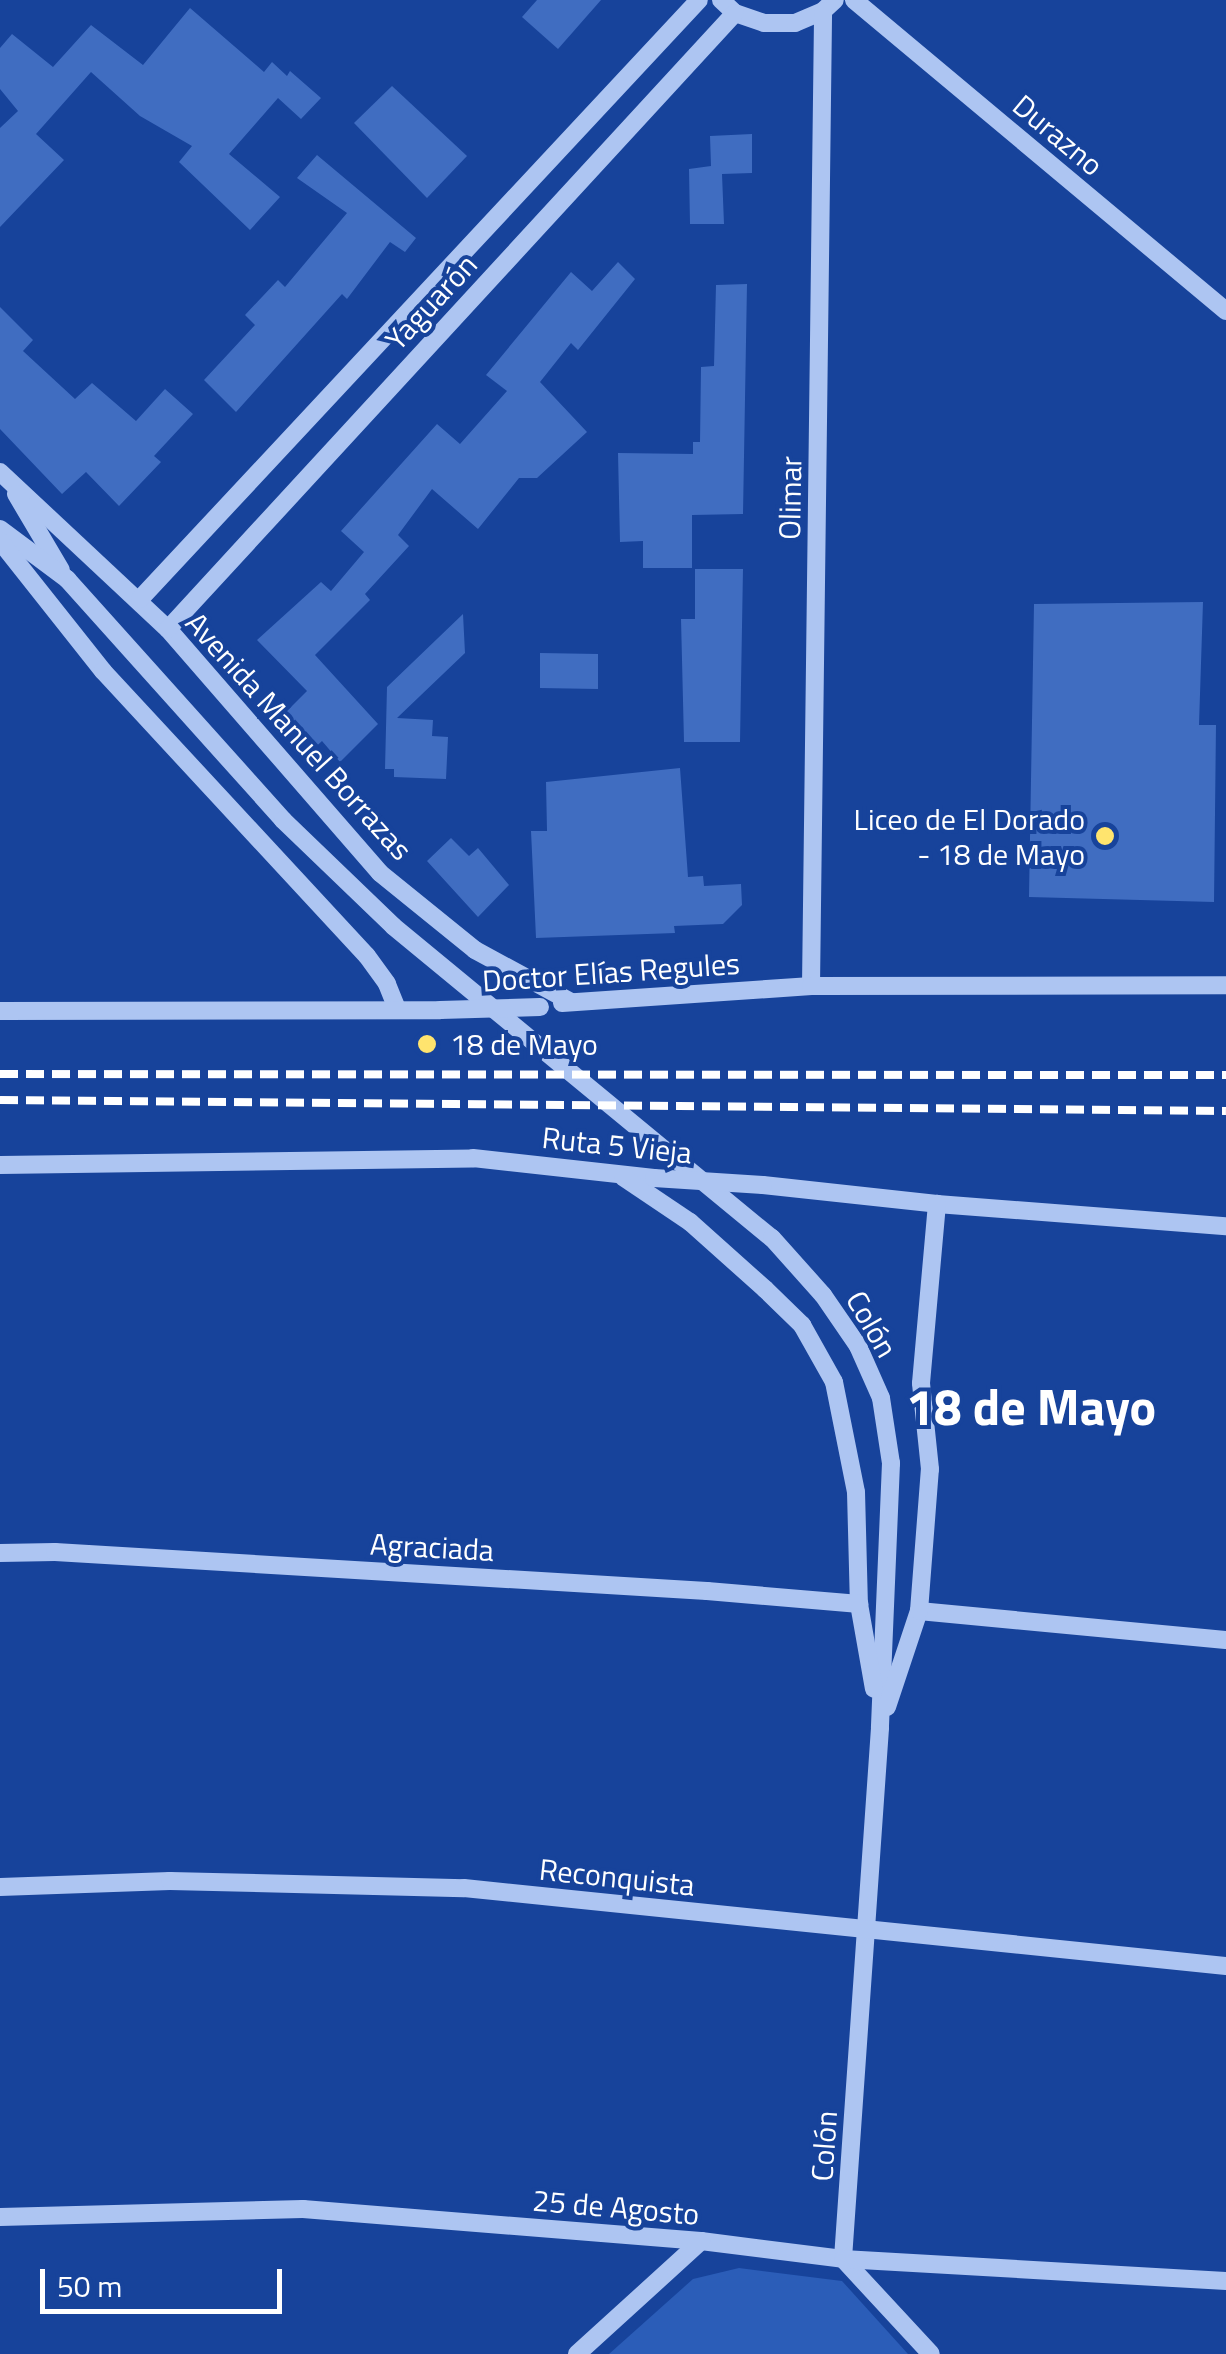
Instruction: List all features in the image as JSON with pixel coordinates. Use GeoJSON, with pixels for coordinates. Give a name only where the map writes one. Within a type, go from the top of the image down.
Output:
{"type":"FeatureCollection","features":[{"type":"Feature","properties":{"kind":"street","name":"Yaguarón"},"geometry":{"type":"LineString","coordinates":[[140,600],[699,0]]}},
{"type":"Feature","properties":{"kind":"street","name":"Durazno"},"geometry":{"type":"LineString","coordinates":[[854,0],[1226,312]]}},
{"type":"Feature","properties":{"kind":"street","name":"Yaguarón"},"geometry":{"type":"LineString","coordinates":[[168,629],[728,6]]}},
{"type":"Feature","properties":{"kind":"street"},"geometry":{"type":"LineString","coordinates":[[728,6],[764,23],[795,23],[829,6]]}},
{"type":"Feature","properties":{"kind":"street","name":"Olimar"},"geometry":{"type":"LineString","coordinates":[[811,986],[829,6]]}},
{"type":"Feature","properties":{"kind":"street","name":"Avenida Manuel Borrazas"},"geometry":{"type":"LineString","coordinates":[[3,476],[168,629],[380,873],[475,950],[571,1002]]}},
{"type":"Feature","properties":{"kind":"street","name":"Avenida Manuel Borrazas"},"geometry":{"type":"LineString","coordinates":[[3,476],[66,580]]}},
{"type":"Feature","properties":{"kind":"street","name":"Avenida Manuel Borrazas"},"geometry":{"type":"LineString","coordinates":[[0,529],[66,580],[283,820],[393,926],[610,1101]]}},
{"type":"Feature","properties":{"kind":"street"},"geometry":{"type":"LineString","coordinates":[[0,542],[103,671],[367,956],[388,984],[396,1009]]}},
{"type":"Feature","properties":{"kind":"street","name":"Doctor Elías Regules"},"geometry":{"type":"LineString","coordinates":[[0,1011],[440,1010],[540,1007],[811,986],[1226,985]]}},
{"type":"Feature","properties":{"kind":"street","name":"Colón"},"geometry":{"type":"LineString","coordinates":[[610,1101],[772,1238],[823,1295],[858,1346],[882,1398],[891,1463],[880,1728],[843,2259]]}},
{"type":"Feature","properties":{"kind":"street","name":"Ruta 5 Vieja"},"geometry":{"type":"LineString","coordinates":[[0,1165],[473,1158],[937,1204],[1226,1226]]}},
{"type":"Feature","properties":{"kind":"street","name":"Colón"},"geometry":{"type":"LineString","coordinates":[[619,1174],[690,1222],[766,1289],[802,1326],[834,1382],[847,1429],[856,1492],[859,1604],[880,1728]]}},
{"type":"Feature","properties":{"kind":"street","name":"Colón"},"geometry":{"type":"LineString","coordinates":[[880,1728],[919,1611],[930,1469],[921,1384],[937,1204]]}},
{"type":"Feature","properties":{"kind":"street","name":"Agraciada"},"geometry":{"type":"LineString","coordinates":[[0,1553],[55,1552],[687,1589],[859,1604]]}},
{"type":"Feature","properties":{"kind":"street"},"geometry":{"type":"LineString","coordinates":[[919,1611],[1226,1640]]}},
{"type":"Feature","properties":{"kind":"street","name":"Reconquista"},"geometry":{"type":"LineString","coordinates":[[0,1887],[170,1881],[464,1888],[1226,1966]]}},
{"type":"Feature","properties":{"kind":"street","name":"25 de Agosto"},"geometry":{"type":"LineString","coordinates":[[0,2217],[303,2209],[701,2241],[843,2259],[1226,2281]]}},
{"type":"Feature","properties":{"kind":"street"},"geometry":{"type":"LineString","coordinates":[[577,2354],[701,2241]]}},
{"type":"Feature","properties":{"kind":"street"},"geometry":{"type":"LineString","coordinates":[[843,2259],[931,2354]]}},
{"type":"Feature","properties":{"kind":"shaded area"},"geometry":{"type":"Polygon","coordinates":[[[739,2268],[842,2281],[908,2354],[609,2354],[693,2279],[739,2268]]]}},
{"type":"Feature","properties":{"kind":"building"},"geometry":{"type":"Polygon","coordinates":[[[537,0],[601,0],[558,49],[522,17],[537,0]]]}},
{"type":"Feature","properties":{"kind":"building"},"geometry":{"type":"Polygon","coordinates":[[[190,8],[264,72],[272,62],[287,76],[290,71],[321,98],[301,119],[278,98],[229,154],[280,197],[250,230],[179,162],[192,146],[140,116],[91,72],[36,134],[64,160],[0,227],[0,128],[18,111],[0,89],[0,48],[12,34],[53,67],[91,25],[143,65],[190,8]]]}},
{"type":"Feature","properties":{"kind":"building"},"geometry":{"type":"Polygon","coordinates":[[[392,86],[467,156],[427,198],[354,123],[392,86]]]}},
{"type":"Feature","properties":{"kind":"building"},"geometry":{"type":"Polygon","coordinates":[[[752,134],[752,173],[722,174],[724,224],[690,224],[689,169],[711,166],[710,136],[752,134]]]}},
{"type":"Feature","properties":{"kind":"building"},"geometry":{"type":"Polygon","coordinates":[[[317,155],[416,238],[405,252],[390,242],[347,299],[342,294],[236,412],[204,380],[255,325],[245,315],[278,280],[285,287],[347,213],[297,178],[317,155]]]}},
{"type":"Feature","properties":{"kind":"building"},"geometry":{"type":"Polygon","coordinates":[[[618,262],[635,279],[578,350],[571,343],[540,382],[587,432],[537,478],[519,478],[478,529],[432,489],[398,535],[409,546],[365,594],[370,600],[315,655],[378,724],[340,762],[322,741],[308,754],[277,721],[307,691],[257,640],[321,582],[331,591],[364,552],[341,531],[437,424],[460,444],[507,391],[486,375],[571,272],[592,291],[618,262]]]}},
{"type":"Feature","properties":{"kind":"building"},"geometry":{"type":"Polygon","coordinates":[[[747,284],[743,514],[692,515],[692,568],[643,568],[643,541],[620,542],[618,453],[693,454],[693,442],[700,442],[701,367],[714,366],[716,285],[747,284]]]}},
{"type":"Feature","properties":{"kind":"building"},"geometry":{"type":"Polygon","coordinates":[[[0,307],[33,340],[23,351],[75,399],[92,383],[136,421],[165,389],[193,414],[154,456],[161,462],[119,506],[86,472],[62,494],[0,429],[0,307]]]}},
{"type":"Feature","properties":{"kind":"building"},"geometry":{"type":"Polygon","coordinates":[[[695,569],[743,569],[740,742],[684,742],[681,619],[695,619],[695,569]]]}},
{"type":"Feature","properties":{"kind":"building"},"geometry":{"type":"Polygon","coordinates":[[[1203,602],[1199,725],[1216,725],[1214,902],[1029,897],[1034,604],[1203,602]]]}},
{"type":"Feature","properties":{"kind":"building"},"geometry":{"type":"Polygon","coordinates":[[[463,614],[465,653],[397,718],[433,720],[432,736],[448,737],[446,779],[394,777],[394,769],[385,769],[387,687],[463,614]]]}},
{"type":"Feature","properties":{"kind":"building"},"geometry":{"type":"Polygon","coordinates":[[[540,653],[598,654],[598,689],[540,688],[540,653]]]}},
{"type":"Feature","properties":{"kind":"building"},"geometry":{"type":"Polygon","coordinates":[[[680,768],[688,877],[703,876],[704,886],[741,884],[742,905],[723,924],[674,926],[675,933],[536,938],[531,831],[547,831],[546,782],[680,768]]]}},
{"type":"Feature","properties":{"kind":"building"},"geometry":{"type":"Polygon","coordinates":[[[451,838],[469,856],[478,848],[509,885],[478,917],[427,861],[451,838]]]}},
{"type":"Feature","properties":{"kind":"railway"},"geometry":{"type":"LineString","coordinates":[[0,1074],[1226,1075]]}},
{"type":"Feature","properties":{"kind":"railway"},"geometry":{"type":"LineString","coordinates":[[0,1100],[1226,1111]]}},
{"type":"Feature","properties":{"kind":"place","name":"Liceo de El Dorado - 18 de Mayo"},"geometry":{"type":"Point","coordinates":[1105,836]}},
{"type":"Feature","properties":{"kind":"place","name":"18 de Mayo"},"geometry":{"type":"Point","coordinates":[427,1044]}},
{"type":"Feature","properties":{"kind":"district","name":"18 de Mayo"},"geometry":{"type":"Point","coordinates":[1031,1407]}}]}
